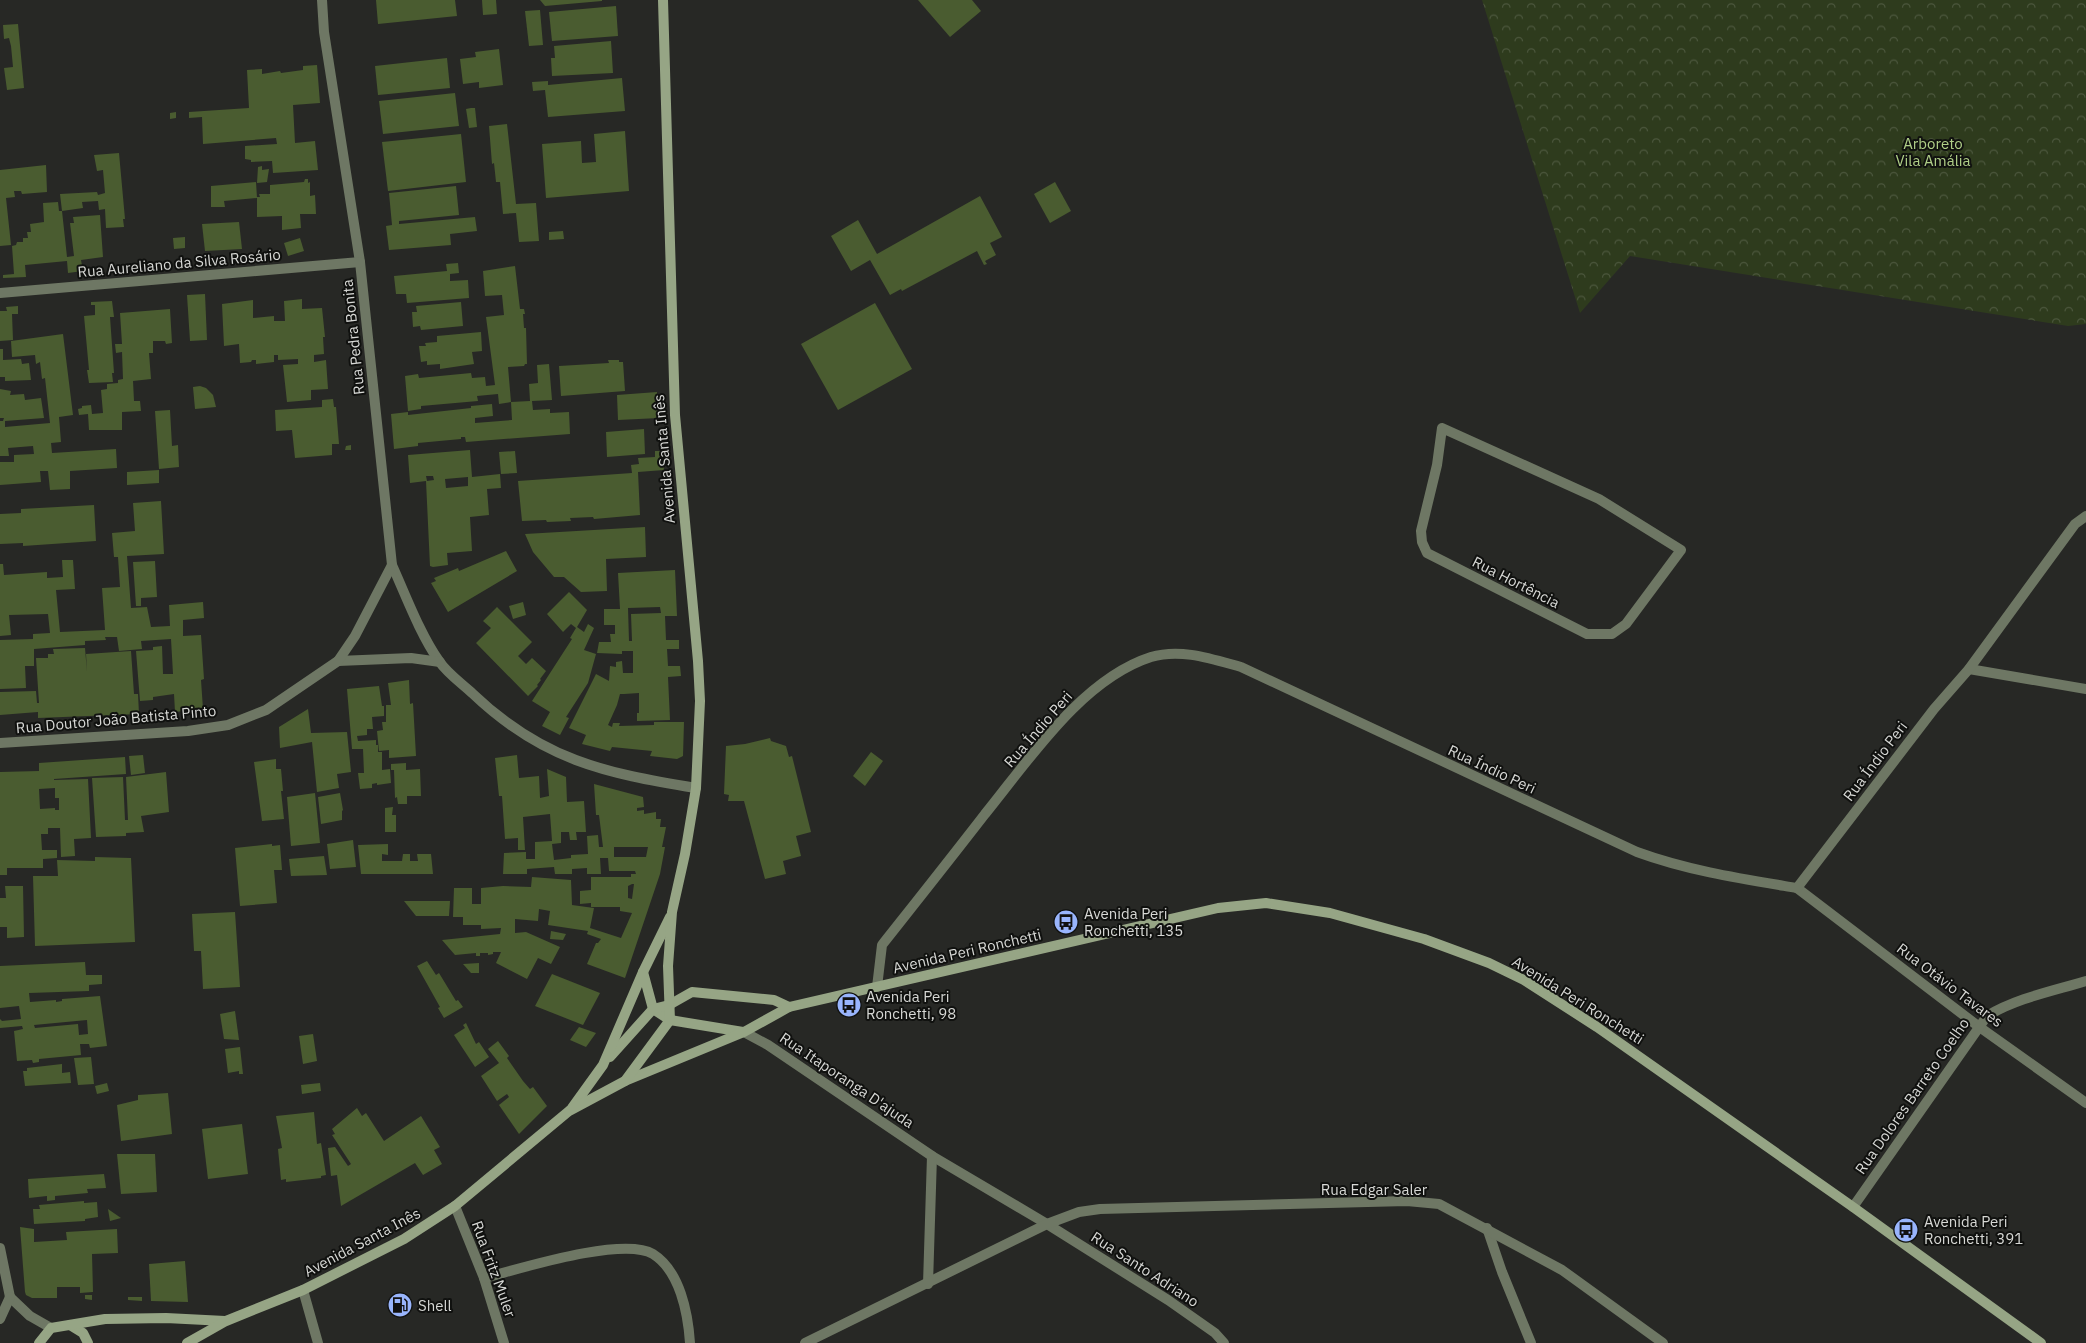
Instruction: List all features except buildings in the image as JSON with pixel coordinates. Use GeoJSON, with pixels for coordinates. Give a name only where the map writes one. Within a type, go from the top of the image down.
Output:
{"type":"FeatureCollection","features":[{"type":"Feature","properties":{"kind":"main road","name":"Avenida Santa Inês"},"geometry":{"type":"LineString","coordinates":[[186,1343],[226,1321],[303,1290],[404,1239],[455,1206],[570,1111],[625,1081],[670,1020],[668,966],[672,912],[685,854],[696,788],[700,701],[698,661],[674,415],[663,0]]}},
{"type":"Feature","properties":{"kind":"main road","name":"Avenida Peri Ronchetti"},"geometry":{"type":"LineString","coordinates":[[625,1081],[744,1032],[789,1007],[1218,908],[1266,903],[1330,913],[1424,939],[1489,963],[1524,980],[1597,1026],[2041,1343]]}},
{"type":"Feature","properties":{"kind":"main road","name":"Avenida Santa Inês"},"geometry":{"type":"LineString","coordinates":[[570,1111],[603,1065],[643,972],[672,912]]}},
{"type":"Feature","properties":{"kind":"main road"},"geometry":{"type":"LineString","coordinates":[[643,972],[653,1010],[670,1020],[744,1032]]}},
{"type":"Feature","properties":{"kind":"main road"},"geometry":{"type":"LineString","coordinates":[[603,1065],[653,1010],[669,1005],[692,992],[774,1000],[789,1007]]}},
{"type":"Feature","properties":{"kind":"main road","name":"Avenida Santa Inês"},"geometry":{"type":"LineString","coordinates":[[51,1328],[105,1319],[166,1318],[226,1321]]}},
{"type":"Feature","properties":{"kind":"main road"},"geometry":{"type":"LineString","coordinates":[[70,1325],[83,1333],[88,1343]]}},
{"type":"Feature","properties":{"kind":"main road"},"geometry":{"type":"LineString","coordinates":[[39,1343],[51,1328]]}},
{"type":"Feature","properties":{"kind":"street","name":"Rua Pedra Bonita"},"geometry":{"type":"LineString","coordinates":[[322,0],[324,32],[360,262],[392,565],[440,662]]}},
{"type":"Feature","properties":{"kind":"street","name":"Rua Aureliano da Silva Rosário"},"geometry":{"type":"LineString","coordinates":[[0,293],[360,262]]}},
{"type":"Feature","properties":{"kind":"street","name":"Rua Hortência"},"geometry":{"type":"LineString","coordinates":[[1442,428],[1599,499],[1681,550],[1626,624],[1612,634],[1587,634],[1527,606],[1427,553],[1422,542],[1421,531],[1442,428]]}},
{"type":"Feature","properties":{"kind":"street","name":"Rua Índio Peri"},"geometry":{"type":"LineString","coordinates":[[877,987],[882,946],[1052,730],[1086,696],[1126,668],[1152,657],[1173,654],[1203,656],[1240,667],[1637,852],[1697,871],[1797,888],[1934,709],[1969,669],[2075,524],[2086,516]]}},
{"type":"Feature","properties":{"kind":"street"},"geometry":{"type":"LineString","coordinates":[[338,662],[356,636],[392,565]]}},
{"type":"Feature","properties":{"kind":"street"},"geometry":{"type":"LineString","coordinates":[[338,662],[411,658],[440,662],[510,726],[553,752],[630,777],[696,788]]}},
{"type":"Feature","properties":{"kind":"street","name":"Rua Doutor João Batista Pinto"},"geometry":{"type":"LineString","coordinates":[[0,744],[188,731],[228,725],[266,710],[338,662]]}},
{"type":"Feature","properties":{"kind":"street"},"geometry":{"type":"LineString","coordinates":[[1969,669],[2086,689]]}},
{"type":"Feature","properties":{"kind":"street","name":"Rua Otávio Tavares"},"geometry":{"type":"LineString","coordinates":[[1797,888],[1978,1026],[2086,1104]]}},
{"type":"Feature","properties":{"kind":"street","name":"Rua Dolores Barreto Coelho"},"geometry":{"type":"LineString","coordinates":[[1853,1207],[1978,1026],[1988,1016],[1999,1009],[2086,981]]}},
{"type":"Feature","properties":{"kind":"street","name":"Rua Itaporanga D'ajuda"},"geometry":{"type":"LineString","coordinates":[[744,1032],[768,1046],[932,1156],[1047,1224]]}},
{"type":"Feature","properties":{"kind":"street"},"geometry":{"type":"LineString","coordinates":[[928,1284],[932,1156]]}},
{"type":"Feature","properties":{"kind":"street","name":"Rua Edgar Saler"},"geometry":{"type":"LineString","coordinates":[[805,1343],[1047,1224],[1079,1212],[1100,1208],[1407,1201],[1439,1204],[1487,1228],[1562,1270],[1663,1343]]}},
{"type":"Feature","properties":{"kind":"street","name":"Rua Fritz Muler"},"geometry":{"type":"LineString","coordinates":[[455,1206],[484,1278],[504,1343]]}},
{"type":"Feature","properties":{"kind":"street","name":"Rua Santo Adriano"},"geometry":{"type":"LineString","coordinates":[[1047,1224],[1168,1300],[1215,1333],[1224,1343]]}},
{"type":"Feature","properties":{"kind":"street"},"geometry":{"type":"LineString","coordinates":[[1487,1228],[1502,1272],[1531,1343]]}},
{"type":"Feature","properties":{"kind":"street"},"geometry":{"type":"LineString","coordinates":[[0,1248],[10,1297],[30,1316],[51,1328]]}},
{"type":"Feature","properties":{"kind":"street"},"geometry":{"type":"LineString","coordinates":[[484,1278],[592,1251],[636,1249],[651,1253],[665,1264],[679,1290],[688,1321],[690,1343]]}},
{"type":"Feature","properties":{"kind":"street"},"geometry":{"type":"LineString","coordinates":[[303,1290],[318,1343]]}},
{"type":"Feature","properties":{"kind":"street"},"geometry":{"type":"LineString","coordinates":[[0,1319],[10,1297]]}},
{"type":"Feature","properties":{"kind":"green space","name":"Arboreto Vila Amália"},"geometry":{"type":"Polygon","coordinates":[[[1482,0],[2086,0],[2086,324],[2068,326],[1630,256],[1580,313],[1482,0]]]}},
{"type":"Feature","properties":{"kind":"place","name":"Avenida Peri Ronchetti, 135"},"geometry":{"type":"Point","coordinates":[1066,922]}},
{"type":"Feature","properties":{"kind":"place","name":"Avenida Peri Ronchetti, 98"},"geometry":{"type":"Point","coordinates":[849,1005]}},
{"type":"Feature","properties":{"kind":"place","name":"Avenida Peri Ronchetti, 391"},"geometry":{"type":"Point","coordinates":[1906,1230]}},
{"type":"Feature","properties":{"kind":"place","name":"Shell"},"geometry":{"type":"Point","coordinates":[400,1305]}}]}
